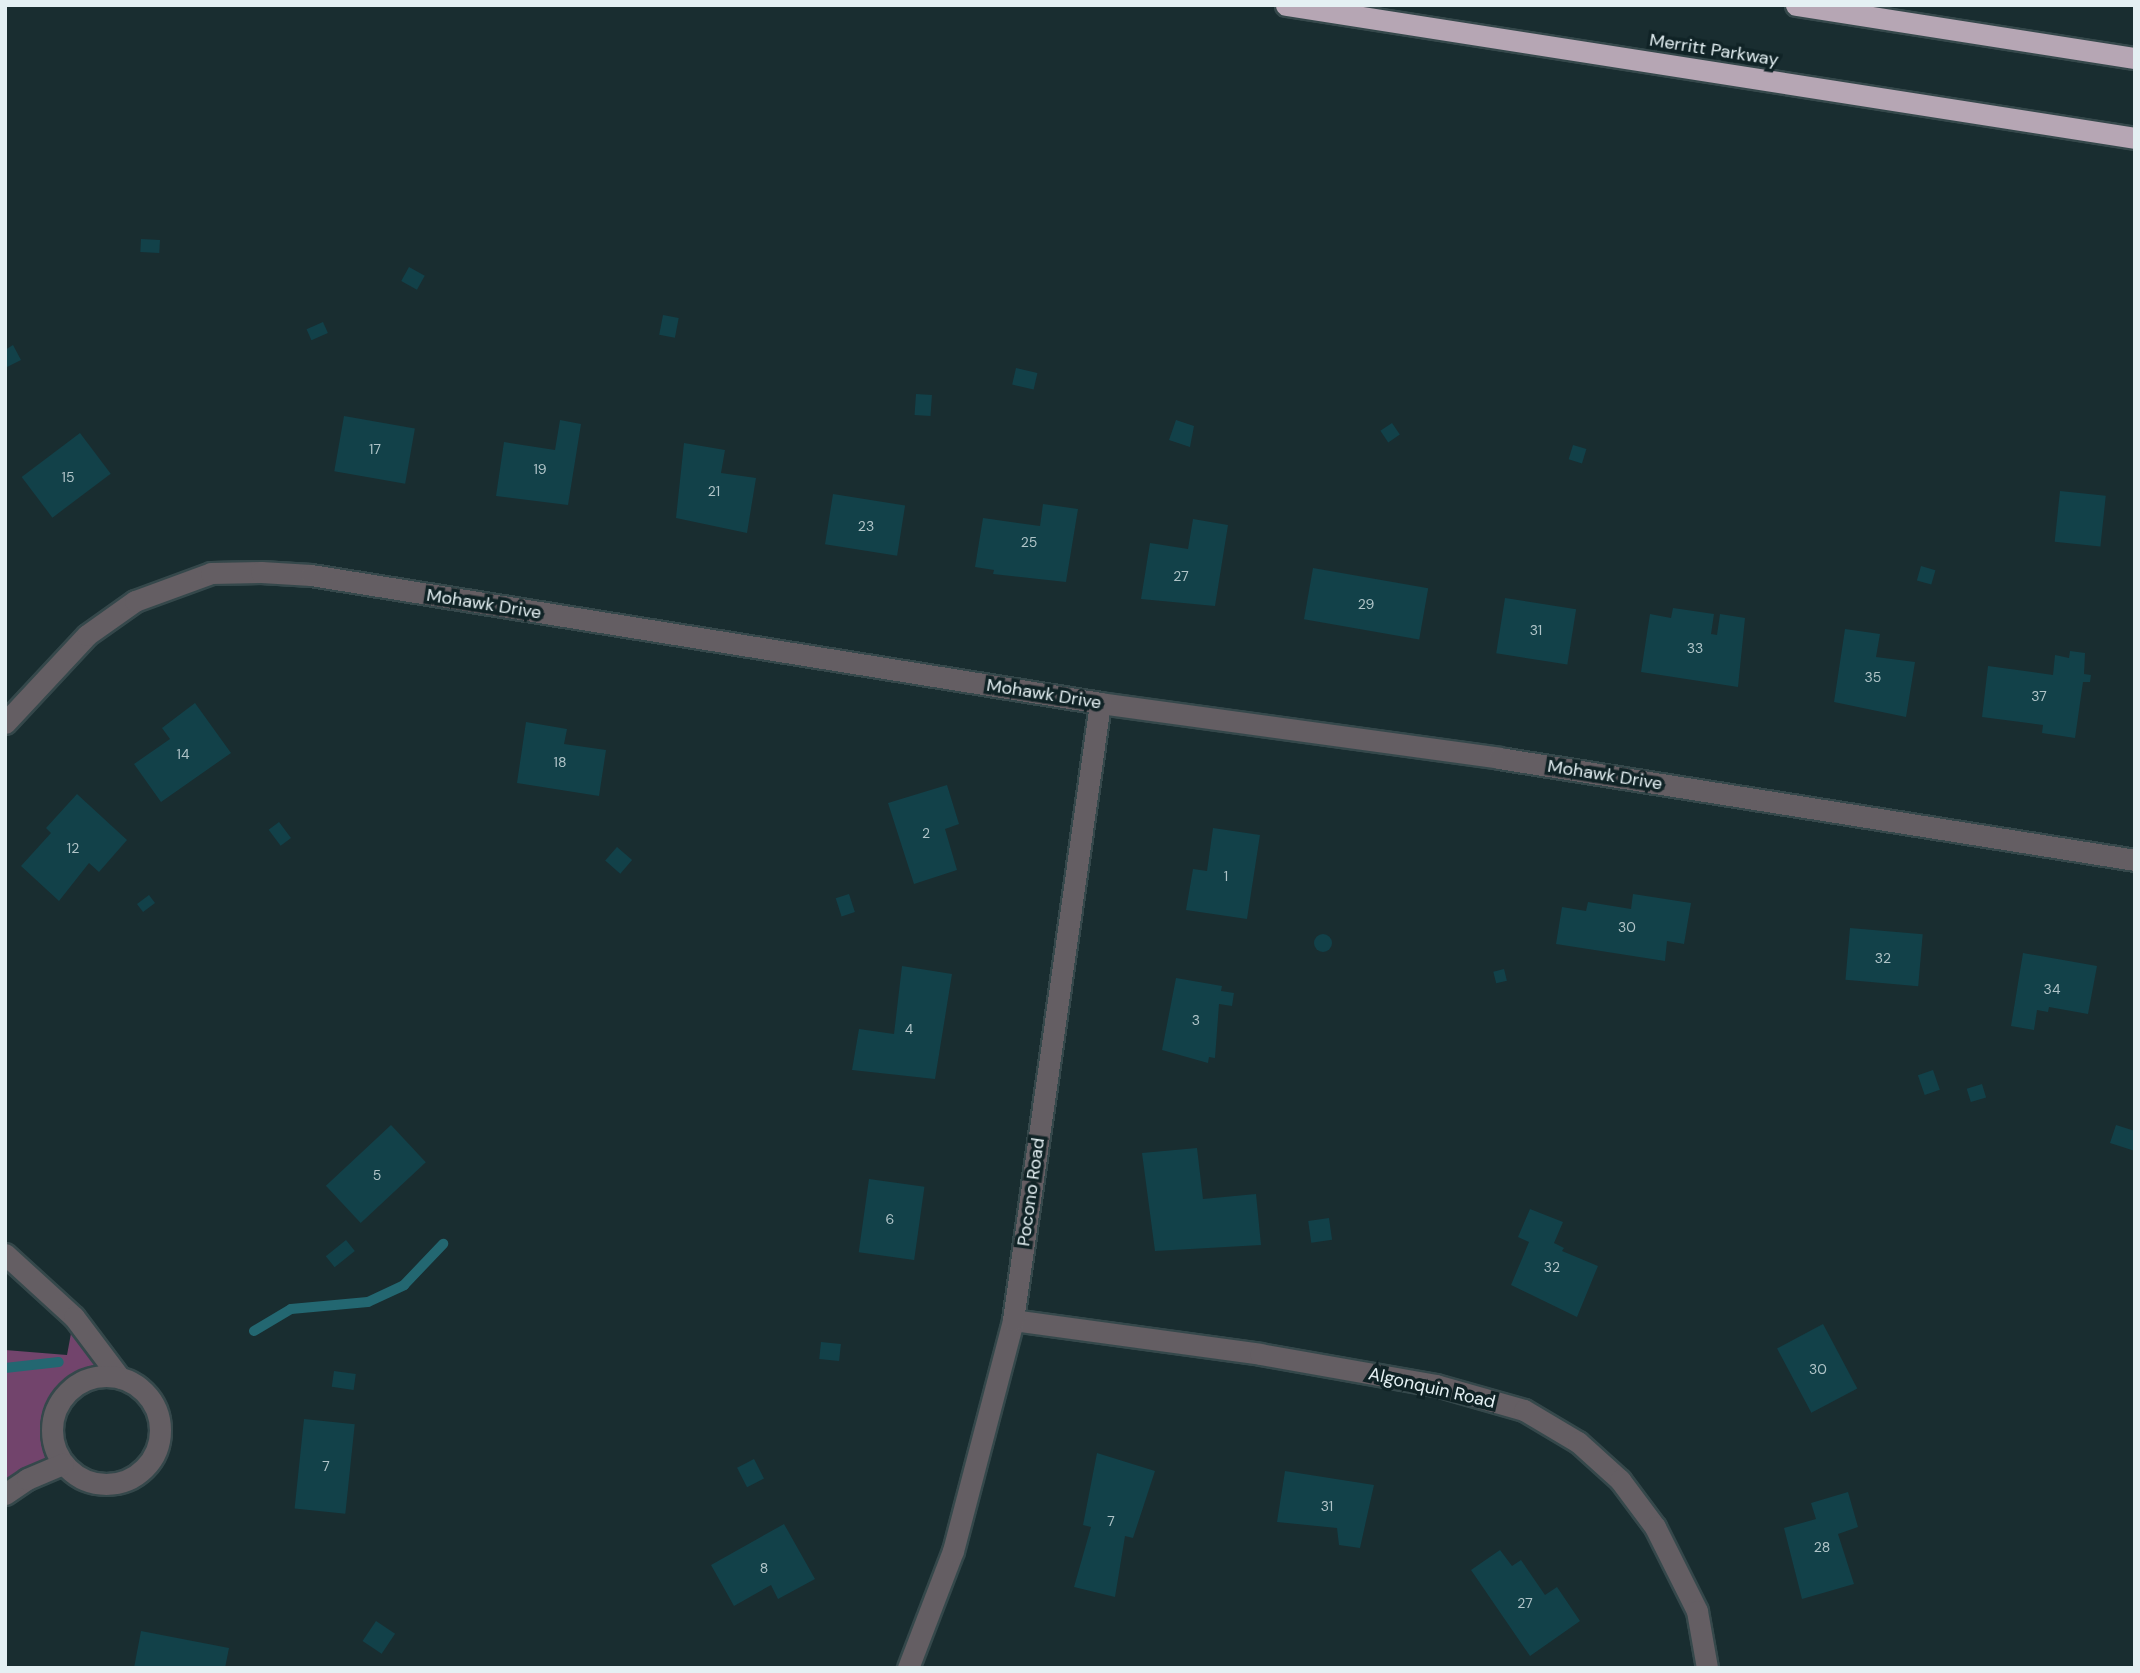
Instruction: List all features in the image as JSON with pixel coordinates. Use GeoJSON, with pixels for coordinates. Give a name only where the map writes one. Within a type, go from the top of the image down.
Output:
{"type":"FeatureCollection","features":[{"type":"Feature","properties":{"kind":"highway","name":"Merritt Parkway"},"geometry":{"type":"LineString","coordinates":[[1286,5],[2135,138]]}},
{"type":"Feature","properties":{"kind":"highway"},"geometry":{"type":"LineString","coordinates":[[1796,5],[2135,58]]}},
{"type":"Feature","properties":{"kind":"street","name":"Mohawk Drive"},"geometry":{"type":"LineString","coordinates":[[5,723],[87,635],[135,601],[211,573],[311,575],[1100,703],[1499,758],[2135,860]]}},
{"type":"Feature","properties":{"kind":"street","name":"Pocono Road"},"geometry":{"type":"LineString","coordinates":[[908,1668],[953,1551],[1013,1320],[1100,703]]}},
{"type":"Feature","properties":{"kind":"street"},"geometry":{"type":"LineString","coordinates":[[5,1254],[74,1317],[120,1378]]}},
{"type":"Feature","properties":{"kind":"street","name":"Algonquin Road"},"geometry":{"type":"LineString","coordinates":[[1013,1320],[1287,1359],[1436,1385],[1524,1410],[1578,1442],[1620,1480],[1656,1527],[1697,1611],[1707,1668]]}},
{"type":"Feature","properties":{"kind":"street"},"geometry":{"type":"LineString","coordinates":[[101,1376],[120,1378],[137,1385],[159,1415],[156,1452],[146,1468],[114,1485],[94,1483],[63,1464],[54,1447],[52,1428],[66,1392],[101,1376]]}},
{"type":"Feature","properties":{"kind":"street"},"geometry":{"type":"LineString","coordinates":[[5,1494],[27,1479],[63,1464]]}},
{"type":"Feature","properties":{"kind":"shaded area"},"geometry":{"type":"Polygon","coordinates":[[[74,1317],[120,1378],[101,1376],[66,1392],[52,1428],[54,1447],[63,1464],[5,1494],[5,1350],[67,1355],[74,1317]]]}},
{"type":"Feature","properties":{"kind":"building"},"geometry":{"type":"Polygon","coordinates":[[[141,239],[160,240],[159,253],[140,252],[141,239]]]}},
{"type":"Feature","properties":{"kind":"building"},"geometry":{"type":"Polygon","coordinates":[[[409,267],[425,276],[417,290],[401,281],[409,267]]]}},
{"type":"Feature","properties":{"kind":"building"},"geometry":{"type":"Polygon","coordinates":[[[663,315],[679,318],[675,338],[659,335],[663,315]]]}},
{"type":"Feature","properties":{"kind":"building"},"geometry":{"type":"Polygon","coordinates":[[[323,322],[328,333],[311,340],[307,329],[323,322]]]}},
{"type":"Feature","properties":{"kind":"building"},"geometry":{"type":"Polygon","coordinates":[[[13,345],[21,360],[5,368],[5,350],[13,345]]]}},
{"type":"Feature","properties":{"kind":"building"},"geometry":{"type":"Polygon","coordinates":[[[1016,368],[1037,373],[1034,390],[1012,385],[1016,368]]]}},
{"type":"Feature","properties":{"kind":"building"},"geometry":{"type":"Polygon","coordinates":[[[916,394],[932,395],[930,416],[915,415],[916,394]]]}},
{"type":"Feature","properties":{"kind":"building"},"geometry":{"type":"Polygon","coordinates":[[[344,416],[415,429],[405,484],[334,471],[344,416]]]}},
{"type":"Feature","properties":{"kind":"building"},"geometry":{"type":"Polygon","coordinates":[[[560,420],[581,424],[568,505],[496,496],[504,442],[555,450],[560,420]]]}},
{"type":"Feature","properties":{"kind":"building"},"geometry":{"type":"Polygon","coordinates":[[[1176,420],[1194,426],[1190,447],[1169,440],[1176,420]]]}},
{"type":"Feature","properties":{"kind":"building"},"geometry":{"type":"Polygon","coordinates":[[[1392,423],[1400,435],[1388,442],[1380,431],[1392,423]]]}},
{"type":"Feature","properties":{"kind":"building"},"geometry":{"type":"Polygon","coordinates":[[[80,433],[111,474],[52,518],[22,477],[80,433]]]}},
{"type":"Feature","properties":{"kind":"building"},"geometry":{"type":"Polygon","coordinates":[[[684,443],[725,450],[721,473],[756,478],[747,533],[676,518],[684,443]]]}},
{"type":"Feature","properties":{"kind":"building"},"geometry":{"type":"Polygon","coordinates":[[[1573,445],[1586,449],[1582,463],[1569,459],[1573,445]]]}},
{"type":"Feature","properties":{"kind":"building"},"geometry":{"type":"Polygon","coordinates":[[[2060,491],[2106,496],[2100,547],[2055,542],[2060,491]]]}},
{"type":"Feature","properties":{"kind":"building"},"geometry":{"type":"Polygon","coordinates":[[[833,494],[905,505],[897,556],[825,544],[833,494]]]}},
{"type":"Feature","properties":{"kind":"building"},"geometry":{"type":"Polygon","coordinates":[[[1043,504],[1078,509],[1066,582],[993,574],[994,570],[975,567],[983,518],[1040,526],[1043,504]]]}},
{"type":"Feature","properties":{"kind":"building"},"geometry":{"type":"Polygon","coordinates":[[[1193,519],[1228,525],[1215,606],[1141,599],[1150,543],[1188,549],[1193,519]]]}},
{"type":"Feature","properties":{"kind":"building"},"geometry":{"type":"Polygon","coordinates":[[[1921,566],[1935,570],[1931,585],[1917,580],[1921,566]]]}},
{"type":"Feature","properties":{"kind":"building"},"geometry":{"type":"Polygon","coordinates":[[[1313,568],[1428,588],[1419,640],[1304,619],[1313,568]]]}},
{"type":"Feature","properties":{"kind":"building"},"geometry":{"type":"Polygon","coordinates":[[[1505,598],[1576,609],[1567,665],[1496,653],[1505,598]]]}},
{"type":"Feature","properties":{"kind":"building"},"geometry":{"type":"Polygon","coordinates":[[[1673,608],[1714,614],[1711,634],[1717,635],[1720,614],[1745,618],[1738,687],[1641,672],[1650,614],[1671,618],[1673,608]]]}},
{"type":"Feature","properties":{"kind":"building"},"geometry":{"type":"Polygon","coordinates":[[[1845,629],[1880,634],[1876,657],[1915,662],[1906,717],[1834,702],[1845,629]]]}},
{"type":"Feature","properties":{"kind":"building"},"geometry":{"type":"Polygon","coordinates":[[[2070,651],[2085,653],[2084,674],[2091,675],[2090,682],[2083,682],[2075,738],[2042,733],[2043,725],[1982,717],[1988,666],[2053,675],[2055,655],[2069,658],[2070,651]]]}},
{"type":"Feature","properties":{"kind":"building"},"geometry":{"type":"Polygon","coordinates":[[[195,703],[231,753],[161,802],[134,764],[170,739],[162,728],[195,703]]]}},
{"type":"Feature","properties":{"kind":"building"},"geometry":{"type":"Polygon","coordinates":[[[526,722],[567,729],[564,744],[606,750],[599,796],[517,783],[526,722]]]}},
{"type":"Feature","properties":{"kind":"building"},"geometry":{"type":"Polygon","coordinates":[[[947,785],[959,824],[945,829],[957,870],[914,884],[888,803],[947,785]]]}},
{"type":"Feature","properties":{"kind":"building"},"geometry":{"type":"Polygon","coordinates":[[[77,794],[127,840],[99,872],[89,863],[59,901],[21,866],[51,833],[46,828],[77,794]]]}},
{"type":"Feature","properties":{"kind":"building"},"geometry":{"type":"Polygon","coordinates":[[[279,822],[291,838],[281,846],[269,830],[279,822]]]}},
{"type":"Feature","properties":{"kind":"building"},"geometry":{"type":"Polygon","coordinates":[[[1213,828],[1260,835],[1247,919],[1186,910],[1193,869],[1207,871],[1213,828]]]}},
{"type":"Feature","properties":{"kind":"building"},"geometry":{"type":"Polygon","coordinates":[[[617,847],[632,860],[620,874],[605,861],[617,847]]]}},
{"type":"Feature","properties":{"kind":"building"},"geometry":{"type":"Polygon","coordinates":[[[849,894],[855,912],[842,916],[836,898],[849,894]]]}},
{"type":"Feature","properties":{"kind":"building"},"geometry":{"type":"Polygon","coordinates":[[[1633,894],[1691,903],[1684,944],[1667,941],[1665,961],[1556,944],[1562,907],[1586,911],[1588,902],[1631,909],[1633,894]]]}},
{"type":"Feature","properties":{"kind":"building"},"geometry":{"type":"Polygon","coordinates":[[[149,895],[155,903],[143,912],[137,904],[149,895]]]}},
{"type":"Feature","properties":{"kind":"building"},"geometry":{"type":"Polygon","coordinates":[[[1850,928],[1923,934],[1918,986],[1845,980],[1850,928]]]}},
{"type":"Feature","properties":{"kind":"building"},"geometry":{"type":"Polygon","coordinates":[[[1323,934],[1329,937],[1332,943],[1329,949],[1323,952],[1317,949],[1314,943],[1317,937],[1323,934]]]}},
{"type":"Feature","properties":{"kind":"building"},"geometry":{"type":"Polygon","coordinates":[[[2023,953],[2097,966],[2088,1014],[2049,1007],[2048,1012],[2037,1010],[2034,1030],[2011,1026],[2023,953]]]}},
{"type":"Feature","properties":{"kind":"building"},"geometry":{"type":"Polygon","coordinates":[[[902,966],[952,974],[935,1079],[852,1070],[859,1029],[894,1034],[902,966]]]}},
{"type":"Feature","properties":{"kind":"building"},"geometry":{"type":"Polygon","coordinates":[[[1504,969],[1507,981],[1496,983],[1493,972],[1504,969]]]}},
{"type":"Feature","properties":{"kind":"building"},"geometry":{"type":"Polygon","coordinates":[[[1176,978],[1222,986],[1221,991],[1234,993],[1232,1006],[1219,1004],[1215,1058],[1209,1057],[1208,1063],[1162,1050],[1176,978]]]}},
{"type":"Feature","properties":{"kind":"building"},"geometry":{"type":"Polygon","coordinates":[[[1933,1070],[1940,1090],[1925,1095],[1918,1075],[1933,1070]]]}},
{"type":"Feature","properties":{"kind":"building"},"geometry":{"type":"Polygon","coordinates":[[[1982,1084],[1986,1097],[1971,1102],[1967,1089],[1982,1084]]]}},
{"type":"Feature","properties":{"kind":"building"},"geometry":{"type":"Polygon","coordinates":[[[391,1125],[426,1162],[361,1223],[326,1186],[391,1125]]]}},
{"type":"Feature","properties":{"kind":"building"},"geometry":{"type":"Polygon","coordinates":[[[2116,1125],[2135,1131],[2135,1151],[2110,1143],[2116,1125]]]}},
{"type":"Feature","properties":{"kind":"building"},"geometry":{"type":"Polygon","coordinates":[[[1197,1148],[1203,1199],[1256,1194],[1261,1245],[1155,1251],[1142,1153],[1197,1148]]]}},
{"type":"Feature","properties":{"kind":"building"},"geometry":{"type":"Polygon","coordinates":[[[869,1179],[924,1187],[914,1260],[859,1252],[869,1179]]]}},
{"type":"Feature","properties":{"kind":"building"},"geometry":{"type":"Polygon","coordinates":[[[1530,1209],[1563,1222],[1554,1243],[1564,1248],[1562,1251],[1598,1266],[1577,1317],[1511,1285],[1529,1242],[1518,1237],[1530,1209]]]}},
{"type":"Feature","properties":{"kind":"building"},"geometry":{"type":"Polygon","coordinates":[[[1329,1218],[1332,1240],[1311,1243],[1308,1221],[1329,1218]]]}},
{"type":"Feature","properties":{"kind":"building"},"geometry":{"type":"Polygon","coordinates":[[[346,1240],[355,1251],[335,1267],[326,1256],[346,1240]]]}},
{"type":"Feature","properties":{"kind":"building"},"geometry":{"type":"Polygon","coordinates":[[[1823,1324],[1857,1388],[1811,1413],[1777,1348],[1823,1324]]]}},
{"type":"Feature","properties":{"kind":"building"},"geometry":{"type":"Polygon","coordinates":[[[821,1342],[841,1344],[839,1361],[819,1359],[821,1342]]]}},
{"type":"Feature","properties":{"kind":"building"},"geometry":{"type":"Polygon","coordinates":[[[334,1371],[356,1374],[354,1390],[332,1387],[334,1371]]]}},
{"type":"Feature","properties":{"kind":"building"},"geometry":{"type":"Polygon","coordinates":[[[304,1419],[355,1424],[345,1514],[295,1509],[304,1419]]]}},
{"type":"Feature","properties":{"kind":"building"},"geometry":{"type":"Polygon","coordinates":[[[1097,1453],[1155,1471],[1133,1538],[1125,1536],[1115,1597],[1074,1587],[1091,1527],[1083,1525],[1097,1453]]]}},
{"type":"Feature","properties":{"kind":"building"},"geometry":{"type":"Polygon","coordinates":[[[754,1459],[764,1479],[747,1487],[737,1468],[754,1459]]]}},
{"type":"Feature","properties":{"kind":"building"},"geometry":{"type":"Polygon","coordinates":[[[1285,1471],[1374,1485],[1360,1548],[1339,1545],[1337,1528],[1277,1522],[1285,1471]]]}},
{"type":"Feature","properties":{"kind":"building"},"geometry":{"type":"Polygon","coordinates":[[[1848,1492],[1858,1527],[1838,1534],[1854,1584],[1802,1599],[1784,1528],[1816,1519],[1811,1503],[1848,1492]]]}},
{"type":"Feature","properties":{"kind":"building"},"geometry":{"type":"Polygon","coordinates":[[[784,1524],[815,1579],[778,1599],[771,1585],[734,1606],[711,1565],[784,1524]]]}},
{"type":"Feature","properties":{"kind":"building"},"geometry":{"type":"Polygon","coordinates":[[[1500,1550],[1512,1566],[1521,1560],[1545,1595],[1557,1587],[1580,1621],[1530,1656],[1471,1570],[1500,1550]]]}},
{"type":"Feature","properties":{"kind":"building"},"geometry":{"type":"Polygon","coordinates":[[[376,1621],[395,1634],[382,1654],[363,1641],[376,1621]]]}},
{"type":"Feature","properties":{"kind":"building"},"geometry":{"type":"Polygon","coordinates":[[[141,1631],[229,1648],[225,1668],[134,1668],[141,1631]]]}},
{"type":"Feature","properties":{"kind":"waterway"},"geometry":{"type":"LineString","coordinates":[[254,1331],[291,1309],[368,1302],[404,1285],[443,1244]]}},
{"type":"Feature","properties":{"kind":"waterway"},"geometry":{"type":"LineString","coordinates":[[5,1368],[59,1362]]}}]}
